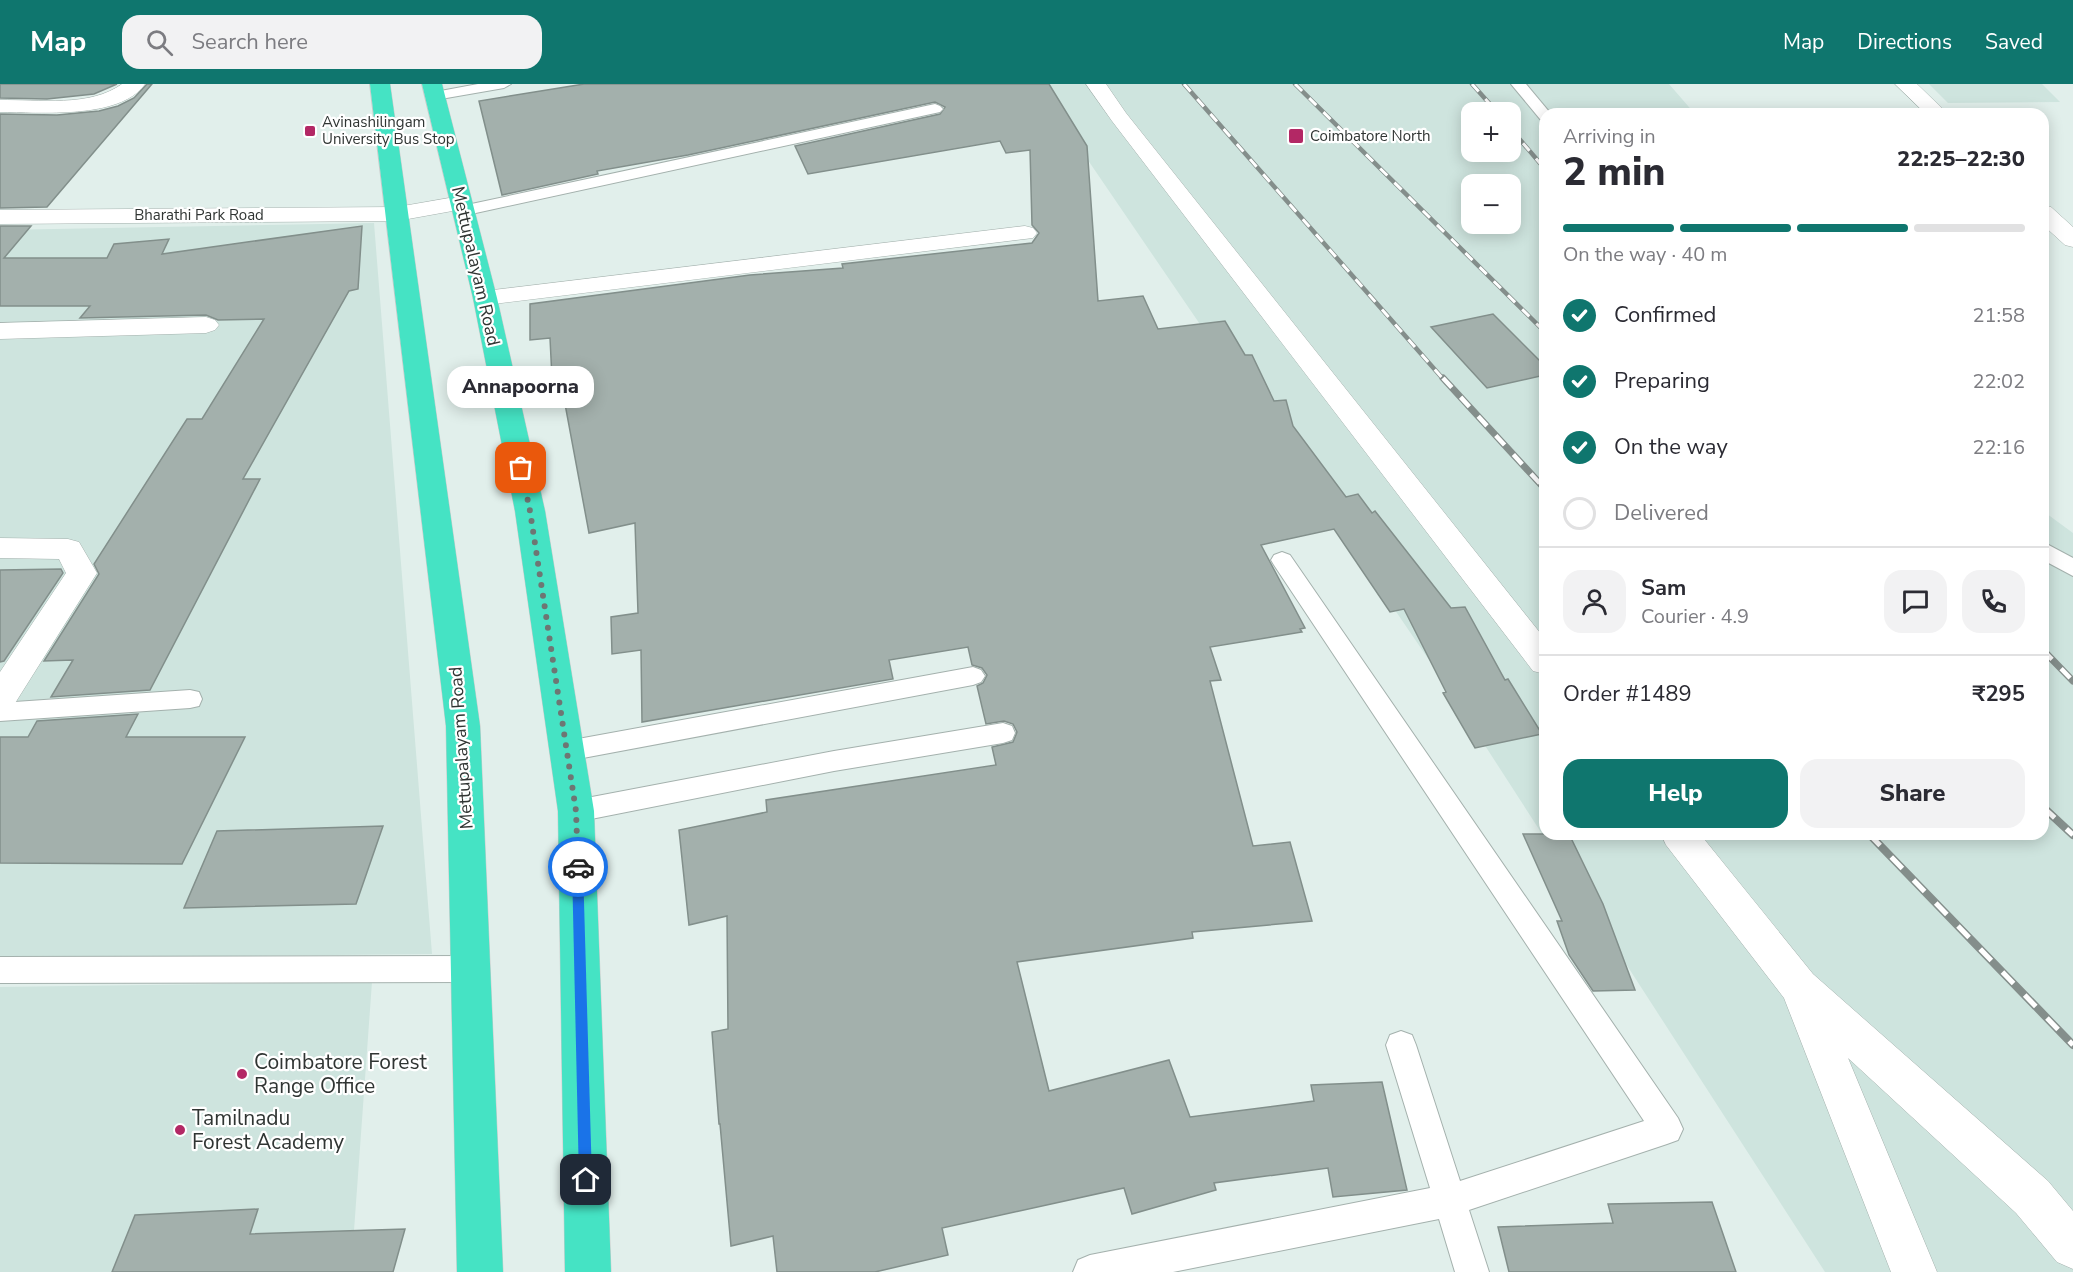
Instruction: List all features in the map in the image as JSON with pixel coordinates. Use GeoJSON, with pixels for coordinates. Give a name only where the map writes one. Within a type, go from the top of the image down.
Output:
{"type":"FeatureCollection","features":[{"type":"Feature","properties":{"kind":"highway","name":"Mettupalayam Road"},"geometry":{"type":"LineString","coordinates":[[380,84],[463,726],[480,1272]]}},
{"type":"Feature","properties":{"kind":"highway","name":"Mettupalayam Road"},"geometry":{"type":"LineString","coordinates":[[434,90],[484,298],[530,511],[576,811],[588,1272]]}},
{"type":"Feature","properties":{"kind":"street"},"geometry":{"type":"LineString","coordinates":[[0,106],[82,105],[116,98],[135,84]]}},
{"type":"Feature","properties":{"kind":"street"},"geometry":{"type":"LineString","coordinates":[[1096,84],[1119,117],[1539,654]]}},
{"type":"Feature","properties":{"kind":"street"},"geometry":{"type":"LineString","coordinates":[[1905,84],[1931,108]]}},
{"type":"Feature","properties":{"kind":"street","name":"Bharathi Park Road"},"geometry":{"type":"LineString","coordinates":[[0,217],[398,214],[462,207]]}},
{"type":"Feature","properties":{"kind":"street"},"geometry":{"type":"LineString","coordinates":[[2049,218],[2073,240]]}},
{"type":"Feature","properties":{"kind":"street"},"geometry":{"type":"LineString","coordinates":[[484,298],[1025,233]]}},
{"type":"Feature","properties":{"kind":"street"},"geometry":{"type":"LineString","coordinates":[[0,331],[206,325]]}},
{"type":"Feature","properties":{"kind":"street"},"geometry":{"type":"LineString","coordinates":[[0,548],[68,549],[82,573],[0,699]]}},
{"type":"Feature","properties":{"kind":"street"},"geometry":{"type":"LineString","coordinates":[[1684,840],[1799,987],[2032,1197],[2073,1246]]}},
{"type":"Feature","properties":{"kind":"street"},"geometry":{"type":"LineString","coordinates":[[1799,987],[1914,1272]]}},
{"type":"Feature","properties":{"kind":"lane"},"geometry":{"type":"LineString","coordinates":[[434,90],[504,84]]}},
{"type":"Feature","properties":{"kind":"lane"},"geometry":{"type":"LineString","coordinates":[[1518,84],[1539,109]]}},
{"type":"Feature","properties":{"kind":"lane"},"geometry":{"type":"LineString","coordinates":[[462,207],[935,109]]}},
{"type":"Feature","properties":{"kind":"lane"},"geometry":{"type":"LineString","coordinates":[[2049,554],[2073,568]]}},
{"type":"Feature","properties":{"kind":"lane"},"geometry":{"type":"LineString","coordinates":[[1090,1272],[1448,1201],[1667,1129],[1282,560]]}},
{"type":"Feature","properties":{"kind":"lane"},"geometry":{"type":"LineString","coordinates":[[567,751],[973,676]]}},
{"type":"Feature","properties":{"kind":"lane"},"geometry":{"type":"LineString","coordinates":[[0,712],[190,699]]}},
{"type":"Feature","properties":{"kind":"lane"},"geometry":{"type":"LineString","coordinates":[[576,811],[834,761],[1003,733]]}},
{"type":"Feature","properties":{"kind":"lane"},"geometry":{"type":"LineString","coordinates":[[0,970],[472,969]]}},
{"type":"Feature","properties":{"kind":"lane"},"geometry":{"type":"LineString","coordinates":[[1401,1045],[1472,1272]]}},
{"type":"Feature","properties":{"kind":"shaded area"},"geometry":{"type":"Polygon","coordinates":[[[1036,84],[1669,84],[1690,108],[1539,108],[1539,829],[1442,679],[1036,84]]]}},
{"type":"Feature","properties":{"kind":"shaded area"},"geometry":{"type":"Polygon","coordinates":[[[1929,84],[2042,84],[2060,102],[1948,103],[1929,84]]]}},
{"type":"Feature","properties":{"kind":"shaded area"},"geometry":{"type":"Polygon","coordinates":[[[374,223],[432,954],[0,958],[0,230],[374,223]]]}},
{"type":"Feature","properties":{"kind":"shaded area"},"geometry":{"type":"Polygon","coordinates":[[[2049,515],[2073,533],[2073,1272],[1825,1272],[1546,840],[2049,840],[2049,515]]]}},
{"type":"Feature","properties":{"kind":"shaded area","name":"Tamilnadu Forest Academy"},"geometry":{"type":"Polygon","coordinates":[[[372,982],[351,1272],[0,1272],[0,987],[372,982]]]}},
{"type":"Feature","properties":{"kind":"building"},"geometry":{"type":"Polygon","coordinates":[[[0,84],[117,84],[94,94],[47,99],[0,98],[0,84]]]}},
{"type":"Feature","properties":{"kind":"building"},"geometry":{"type":"Polygon","coordinates":[[[147,84],[152,84],[47,207],[0,208],[0,114],[57,115],[99,111],[118,106],[134,98],[147,84]]]}},
{"type":"Feature","properties":{"kind":"building"},"geometry":{"type":"Polygon","coordinates":[[[584,84],[1049,84],[1087,146],[1098,301],[1143,296],[1158,329],[1225,321],[1245,355],[1252,355],[1274,401],[1286,400],[1293,426],[1346,497],[1358,494],[1372,513],[1375,511],[1451,608],[1465,607],[1505,680],[1508,679],[1539,729],[1539,735],[1475,748],[1443,693],[1446,692],[1404,609],[1390,612],[1334,529],[1261,545],[1305,628],[1300,629],[1302,632],[1210,647],[1221,680],[1210,681],[1253,846],[1290,842],[1312,921],[1192,932],[1193,938],[1017,962],[1049,1091],[1169,1060],[1190,1117],[1314,1101],[1311,1085],[1382,1082],[1407,1190],[1333,1197],[1328,1168],[1214,1183],[1216,1190],[1132,1214],[1124,1188],[942,1228],[948,1255],[875,1272],[777,1272],[773,1236],[731,1246],[712,1032],[728,1029],[727,916],[689,925],[679,830],[767,812],[766,800],[996,765],[992,747],[1013,742],[1017,732],[1013,724],[1004,721],[986,724],[977,686],[983,683],[987,675],[982,668],[972,665],[968,647],[889,660],[893,679],[642,722],[641,650],[612,654],[611,617],[638,613],[635,523],[589,533],[560,377],[552,378],[550,338],[530,340],[530,304],[750,275],[843,268],[842,264],[1032,243],[1039,233],[1032,225],[1030,150],[1006,153],[1000,141],[808,174],[795,146],[940,114],[945,107],[935,102],[688,155],[597,171],[598,174],[502,195],[479,101],[584,84]]]}},
{"type":"Feature","properties":{"kind":"building"},"geometry":{"type":"Polygon","coordinates":[[[0,226],[31,226],[4,258],[107,258],[114,244],[169,239],[162,254],[362,226],[358,289],[349,291],[243,479],[260,479],[150,690],[51,697],[73,660],[44,661],[99,574],[94,564],[187,419],[202,419],[264,319],[218,320],[206,315],[80,318],[90,306],[0,306],[0,226]]]}},
{"type":"Feature","properties":{"kind":"building"},"geometry":{"type":"Polygon","coordinates":[[[1493,314],[1539,360],[1539,376],[1487,388],[1431,327],[1493,314]]]}},
{"type":"Feature","properties":{"kind":"building"},"geometry":{"type":"Polygon","coordinates":[[[61,569],[63,573],[4,661],[0,662],[0,570],[61,569]]]}},
{"type":"Feature","properties":{"kind":"building"},"geometry":{"type":"Polygon","coordinates":[[[138,714],[126,737],[245,737],[182,864],[0,863],[0,737],[28,737],[37,721],[138,714]]]}},
{"type":"Feature","properties":{"kind":"building"},"geometry":{"type":"Polygon","coordinates":[[[383,826],[356,904],[184,908],[217,831],[383,826]]]}},
{"type":"Feature","properties":{"kind":"building"},"geometry":{"type":"Polygon","coordinates":[[[1523,834],[1539,834],[1539,840],[1572,840],[1603,904],[1635,990],[1593,991],[1569,955],[1557,921],[1562,921],[1523,834]]]}},
{"type":"Feature","properties":{"kind":"building"},"geometry":{"type":"Polygon","coordinates":[[[1712,1202],[1736,1272],[1509,1272],[1498,1227],[1613,1223],[1608,1204],[1712,1202]]]}},
{"type":"Feature","properties":{"kind":"building"},"geometry":{"type":"Polygon","coordinates":[[[258,1209],[250,1234],[405,1229],[393,1272],[112,1272],[135,1215],[258,1209]]]}},
{"type":"Feature","properties":{"kind":"railway"},"geometry":{"type":"LineString","coordinates":[[1184,84],[1444,380]]}},
{"type":"Feature","properties":{"kind":"railway"},"geometry":{"type":"LineString","coordinates":[[1295,84],[1539,326]]}},
{"type":"Feature","properties":{"kind":"railway"},"geometry":{"type":"LineString","coordinates":[[1472,84],[1488,102]]}},
{"type":"Feature","properties":{"kind":"railway"},"geometry":{"type":"LineString","coordinates":[[1521,141],[1539,162]]}},
{"type":"Feature","properties":{"kind":"railway"},"geometry":{"type":"LineString","coordinates":[[1443,378],[1539,482]]}},
{"type":"Feature","properties":{"kind":"railway"},"geometry":{"type":"LineString","coordinates":[[2049,656],[2073,681]]}},
{"type":"Feature","properties":{"kind":"railway"},"geometry":{"type":"LineString","coordinates":[[2049,813],[2073,835]]}},
{"type":"Feature","properties":{"kind":"railway"},"geometry":{"type":"LineString","coordinates":[[1875,840],[2073,1045]]}},
{"type":"Feature","properties":{"kind":"way so far"},"geometry":{"type":"LineString","coordinates":[[521,468],[530,511],[576,811],[578,867]]}},
{"type":"Feature","properties":{"kind":"place","name":"Avinashilingam University Bus Stop"},"geometry":{"type":"Point","coordinates":[310,131]}},
{"type":"Feature","properties":{"kind":"place","name":"Coimbatore North"},"geometry":{"type":"Point","coordinates":[1296,136]}},
{"type":"Feature","properties":{"kind":"place","name":"Annapoorna"},"geometry":{"type":"Point","coordinates":[521,468]}},
{"type":"Feature","properties":{"kind":"place","name":"Coimbatore Forest Range Office"},"geometry":{"type":"Point","coordinates":[242,1074]}},
{"type":"Feature","properties":{"kind":"place","name":"Tamilnadu Forest Academy"},"geometry":{"type":"Point","coordinates":[180,1130]}},
{"type":"Feature","properties":{"kind":"route"},"geometry":{"type":"LineString","coordinates":[[578,867],[586,1180]]}}]}
